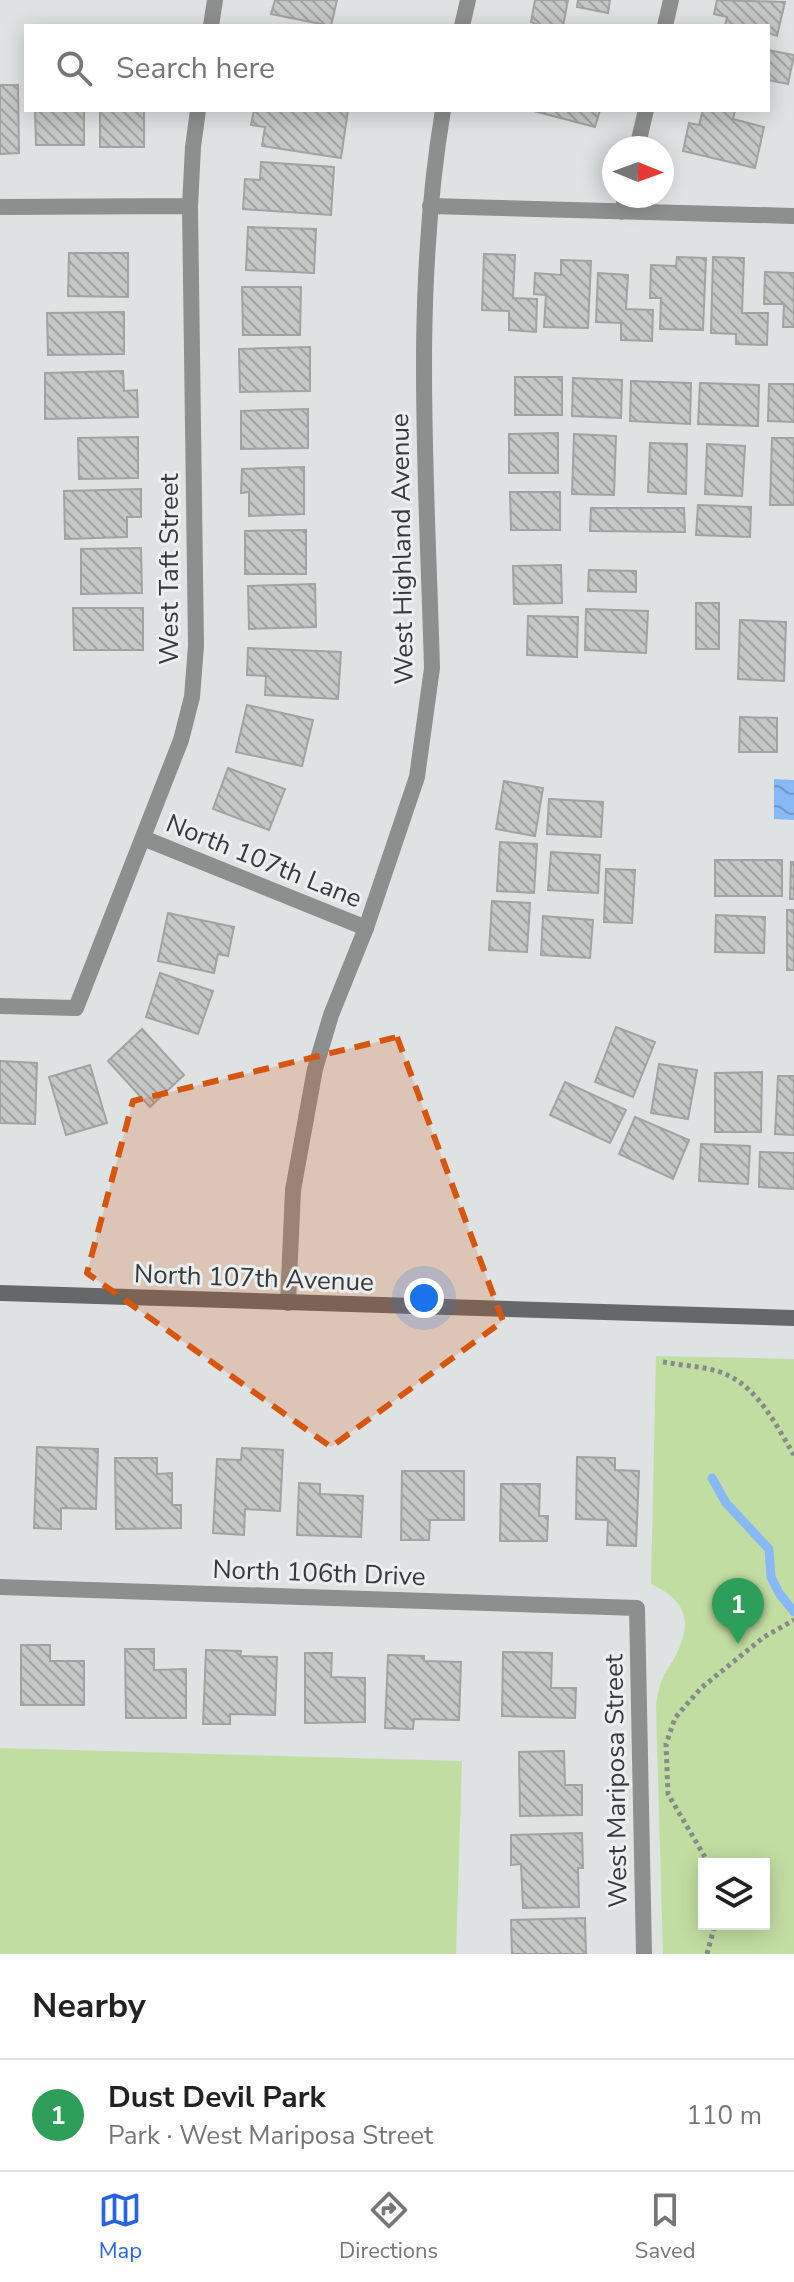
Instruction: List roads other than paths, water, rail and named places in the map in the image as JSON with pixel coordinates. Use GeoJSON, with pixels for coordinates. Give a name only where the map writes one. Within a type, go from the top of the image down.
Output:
{"type":"FeatureCollection","features":[{"type":"Feature","properties":{"kind":"main road","name":"North 107th Avenue"},"geometry":{"type":"LineString","coordinates":[[0,1293],[794,1318]]}},
{"type":"Feature","properties":{"kind":"street"},"geometry":{"type":"LineString","coordinates":[[211,24],[215,0]]}},
{"type":"Feature","properties":{"kind":"street"},"geometry":{"type":"LineString","coordinates":[[462,24],[468,0]]}},
{"type":"Feature","properties":{"kind":"street"},"geometry":{"type":"LineString","coordinates":[[665,24],[671,0]]}},
{"type":"Feature","properties":{"kind":"street","name":"West Taft Street"},"geometry":{"type":"LineString","coordinates":[[0,1006],[76,1008],[181,740],[192,697],[196,646],[190,206],[198,112]]}},
{"type":"Feature","properties":{"kind":"street","name":"West Highland Avenue"},"geometry":{"type":"LineString","coordinates":[[288,1303],[293,1190],[315,1069],[331,1015],[366,928],[417,777],[432,668],[423,326],[430,206],[443,112]]}},
{"type":"Feature","properties":{"kind":"street"},"geometry":{"type":"LineString","coordinates":[[640,136],[646,112]]}},
{"type":"Feature","properties":{"kind":"street"},"geometry":{"type":"LineString","coordinates":[[430,206],[602,204]]}},
{"type":"Feature","properties":{"kind":"street"},"geometry":{"type":"LineString","coordinates":[[0,207],[190,206]]}},
{"type":"Feature","properties":{"kind":"street"},"geometry":{"type":"LineString","coordinates":[[674,208],[794,216]]}},
{"type":"Feature","properties":{"kind":"street","name":"North 107th Lane"},"geometry":{"type":"LineString","coordinates":[[143,838],[366,928]]}},
{"type":"Feature","properties":{"kind":"street","name":"North 106th Drive"},"geometry":{"type":"LineString","coordinates":[[0,1587],[637,1608]]}},
{"type":"Feature","properties":{"kind":"street","name":"West Mariposa Street"},"geometry":{"type":"LineString","coordinates":[[637,1608],[644,1954]]}},
{"type":"Feature","properties":{"kind":"water"},"geometry":{"type":"Polygon","coordinates":[[[774,779],[794,780],[794,820],[774,819],[774,779]]]}},
{"type":"Feature","properties":{"kind":"waterway"},"geometry":{"type":"LineString","coordinates":[[712,1478],[726,1503],[769,1549],[771,1577],[794,1612]]}},
{"type":"Feature","properties":{"kind":"place","name":"Dust Devil Park"},"geometry":{"type":"Point","coordinates":[738,1644]}}]}
